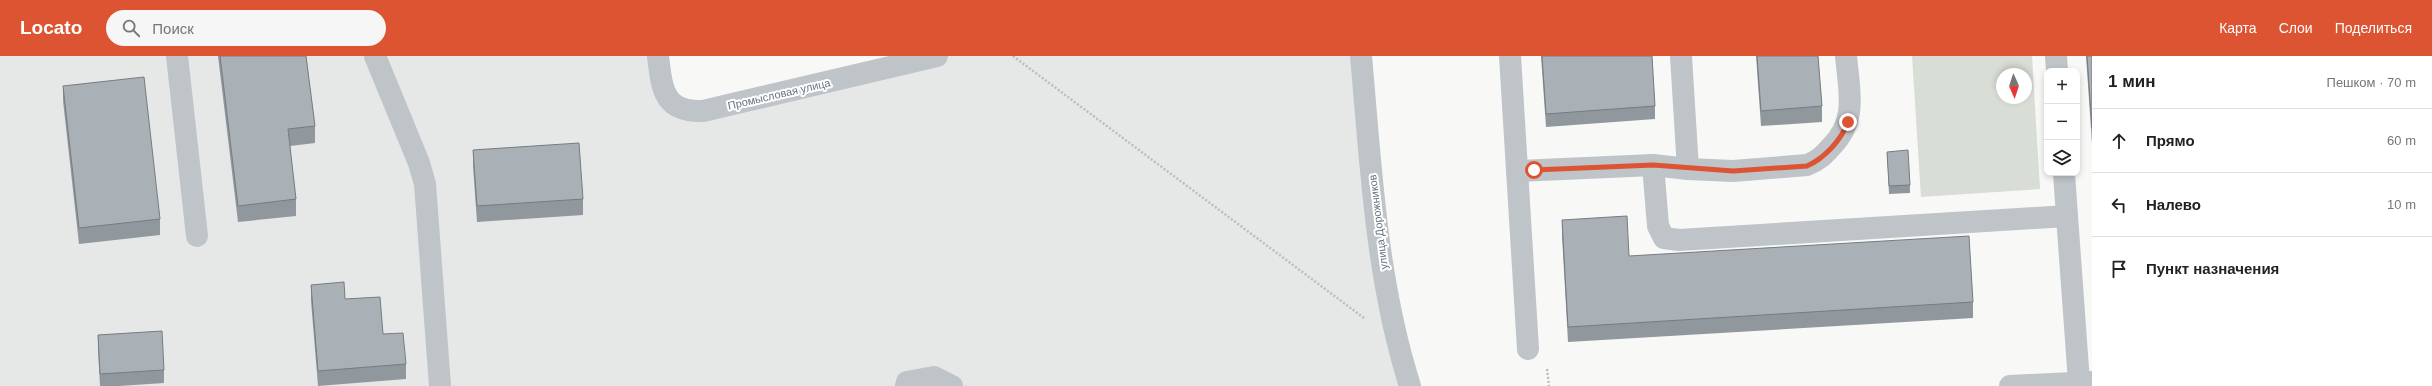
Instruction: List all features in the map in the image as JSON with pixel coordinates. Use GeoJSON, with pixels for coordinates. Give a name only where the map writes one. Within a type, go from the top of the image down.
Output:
{"type":"FeatureCollection","features":[{"type":"Feature","properties":{"kind":"street"},"geometry":{"type":"LineString","coordinates":[[177,56],[197,236]]}},
{"type":"Feature","properties":{"kind":"street"},"geometry":{"type":"LineString","coordinates":[[375,56],[419,163],[425,184],[440,386]]}},
{"type":"Feature","properties":{"kind":"street","name":"Промысловая улица"},"geometry":{"type":"LineString","coordinates":[[658,56],[661,84],[668,101],[688,112],[703,111],[871,64],[937,56]]}},
{"type":"Feature","properties":{"kind":"street","name":"улица Дорожников"},"geometry":{"type":"LineString","coordinates":[[1361,56],[1380,247],[1396,342],[1410,386]]}},
{"type":"Feature","properties":{"kind":"street"},"geometry":{"type":"LineString","coordinates":[[1510,56],[1528,349]]}},
{"type":"Feature","properties":{"kind":"street"},"geometry":{"type":"LineString","coordinates":[[1681,56],[1688,169]]}},
{"type":"Feature","properties":{"kind":"street"},"geometry":{"type":"LineString","coordinates":[[1517,171],[1653,165],[1688,169],[1733,171],[1807,166],[1817,161],[1843,135],[1848,122],[1846,56]]}},
{"type":"Feature","properties":{"kind":"street"},"geometry":{"type":"LineString","coordinates":[[2056,56],[2057,68]]}},
{"type":"Feature","properties":{"kind":"street"},"geometry":{"type":"LineString","coordinates":[[1653,165],[1658,226],[1664,238],[1679,240],[2067,216]]}},
{"type":"Feature","properties":{"kind":"street"},"geometry":{"type":"LineString","coordinates":[[2010,386],[2085,382],[2067,216],[2064,176]]}},
{"type":"Feature","properties":{"kind":"street"},"geometry":{"type":"LineString","coordinates":[[906,386],[907,382],[934,377],[952,386]]}},
{"type":"Feature","properties":{"kind":"path"},"geometry":{"type":"LineString","coordinates":[[1013,56],[1396,342]]}},
{"type":"Feature","properties":{"kind":"shaded area"},"geometry":{"type":"Polygon","coordinates":[[[0,56],[658,56],[688,112],[937,56],[1361,56],[1410,386],[0,386],[0,56]]]}},
{"type":"Feature","properties":{"kind":"shaded area"},"geometry":{"type":"Polygon","coordinates":[[[1912,56],[2032,56],[2040,189],[1921,197],[1912,56]]]}},
{"type":"Feature","properties":{"kind":"building"},"geometry":{"type":"Polygon","coordinates":[[[220,56],[306,56],[315,126],[288,129],[296,199],[238,206],[220,56]]]}},
{"type":"Feature","properties":{"kind":"building"},"geometry":{"type":"Polygon","coordinates":[[[1542,56],[1652,56],[1655,106],[1546,114],[1542,56]]]}},
{"type":"Feature","properties":{"kind":"building"},"geometry":{"type":"Polygon","coordinates":[[[1757,56],[1818,56],[1822,106],[1761,111],[1757,56]]]}},
{"type":"Feature","properties":{"kind":"building"},"geometry":{"type":"Polygon","coordinates":[[[2087,56],[2092,56],[2092,128],[2087,56]]]}},
{"type":"Feature","properties":{"kind":"building"},"geometry":{"type":"Polygon","coordinates":[[[144,77],[160,219],[79,228],[63,86],[144,77]]]}},
{"type":"Feature","properties":{"kind":"building"},"geometry":{"type":"Polygon","coordinates":[[[579,143],[583,199],[477,206],[473,150],[579,143]]]}},
{"type":"Feature","properties":{"kind":"building"},"geometry":{"type":"Polygon","coordinates":[[[1908,150],[1910,185],[1889,186],[1887,152],[1908,150]]]}},
{"type":"Feature","properties":{"kind":"building"},"geometry":{"type":"Polygon","coordinates":[[[1627,216],[1629,256],[1969,236],[1973,302],[1568,327],[1562,220],[1627,216]]]}},
{"type":"Feature","properties":{"kind":"building"},"geometry":{"type":"Polygon","coordinates":[[[344,282],[345,299],[380,297],[383,334],[403,333],[406,364],[318,371],[311,285],[344,282]]]}},
{"type":"Feature","properties":{"kind":"building"},"geometry":{"type":"Polygon","coordinates":[[[162,331],[164,370],[100,374],[98,335],[162,331]]]}},
{"type":"Feature","properties":{"kind":"route"},"geometry":{"type":"LineString","coordinates":[[1534,170],[1653,165],[1688,169],[1733,171],[1807,166],[1817,161],[1843,135],[1848,122]]}}]}
